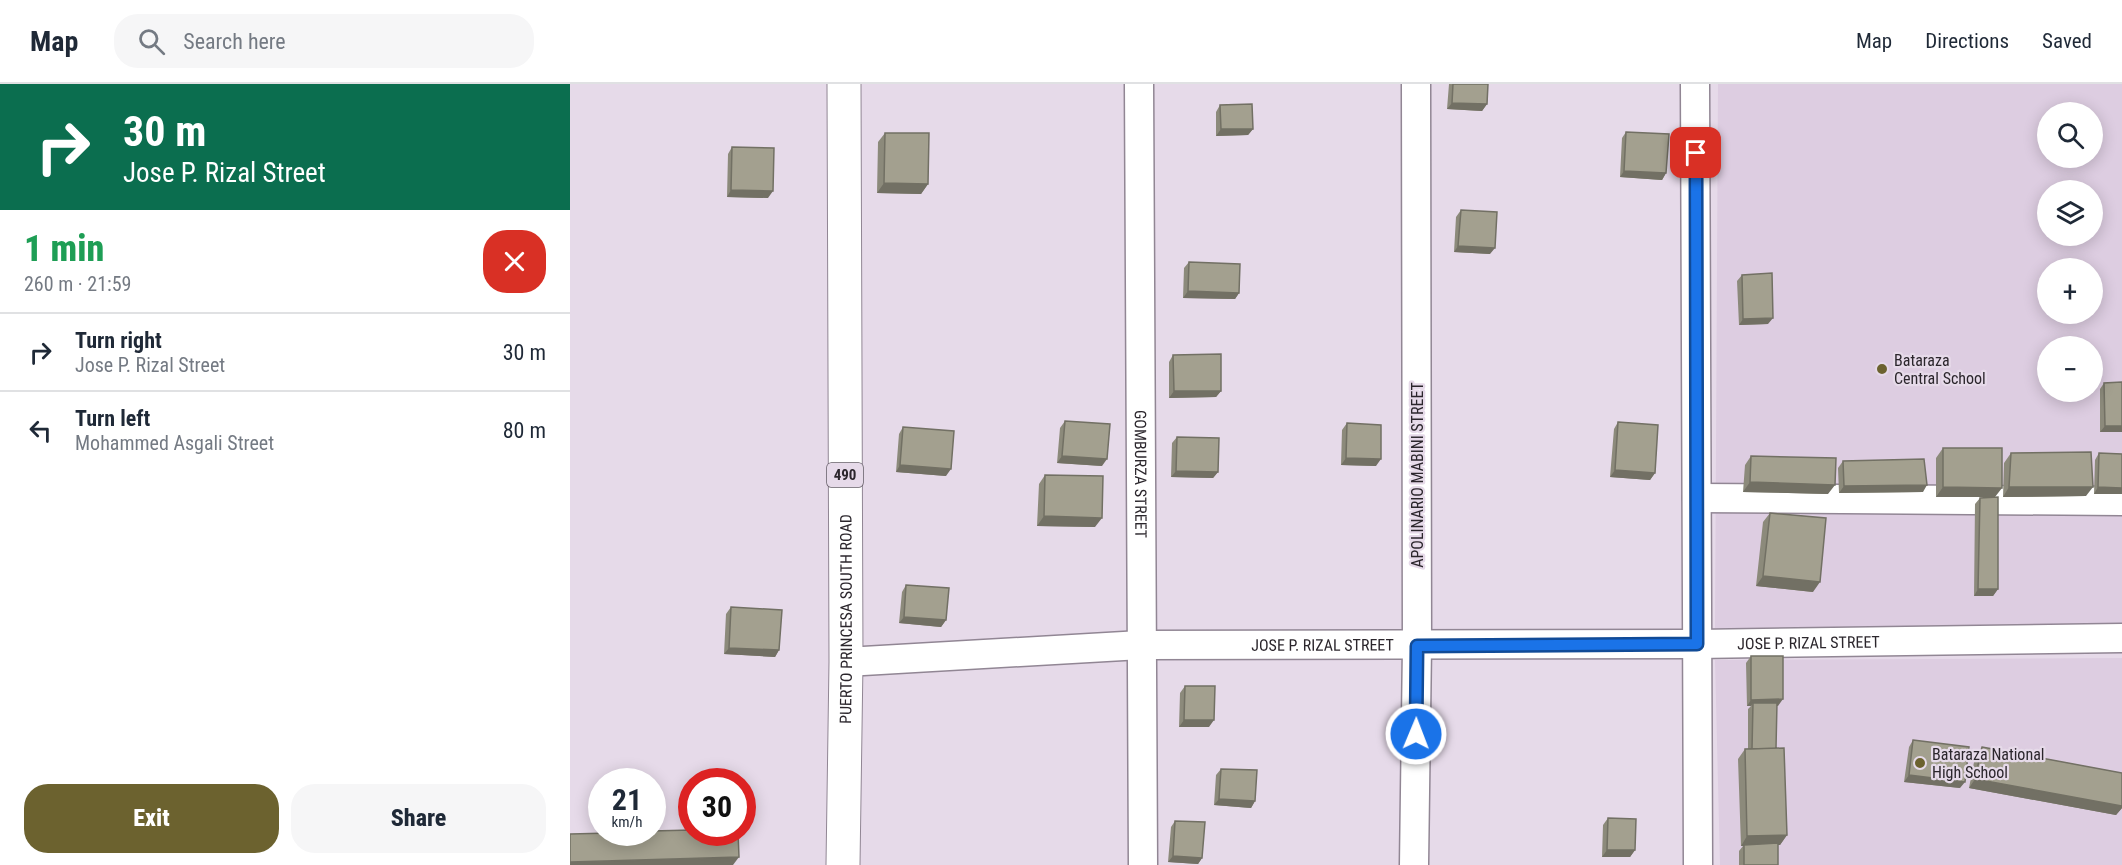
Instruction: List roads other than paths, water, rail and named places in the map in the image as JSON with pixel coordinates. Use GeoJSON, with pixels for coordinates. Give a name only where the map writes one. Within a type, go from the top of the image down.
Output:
{"type":"FeatureCollection","features":[{"type":"Feature","properties":{"kind":"main road","name":"PUERTO PRINCESA SOUTH ROAD"},"geometry":{"type":"LineString","coordinates":[[843,865],[846,662],[844,84]]}},
{"type":"Feature","properties":{"kind":"street","name":"GOMBURZA STREET"},"geometry":{"type":"LineString","coordinates":[[1139,84],[1143,865]]}},
{"type":"Feature","properties":{"kind":"street","name":"APOLINARIO MABINI STREET"},"geometry":{"type":"LineString","coordinates":[[1414,865],[1417,646],[1416,84]]}},
{"type":"Feature","properties":{"kind":"street"},"geometry":{"type":"LineString","coordinates":[[1695,84],[1698,865]]}},
{"type":"Feature","properties":{"kind":"street"},"geometry":{"type":"LineString","coordinates":[[1697,498],[2122,501]]}},
{"type":"Feature","properties":{"kind":"street","name":"JOSE P. RIZAL STREET"},"geometry":{"type":"LineString","coordinates":[[846,662],[1141,645],[1417,646],[2122,638]]}},
{"type":"Feature","properties":{"kind":"place","name":"Bataraza Central School"},"geometry":{"type":"Point","coordinates":[1882,369]}},
{"type":"Feature","properties":{"kind":"place","name":"Bataraza National High School"},"geometry":{"type":"Point","coordinates":[1920,763]}}]}
